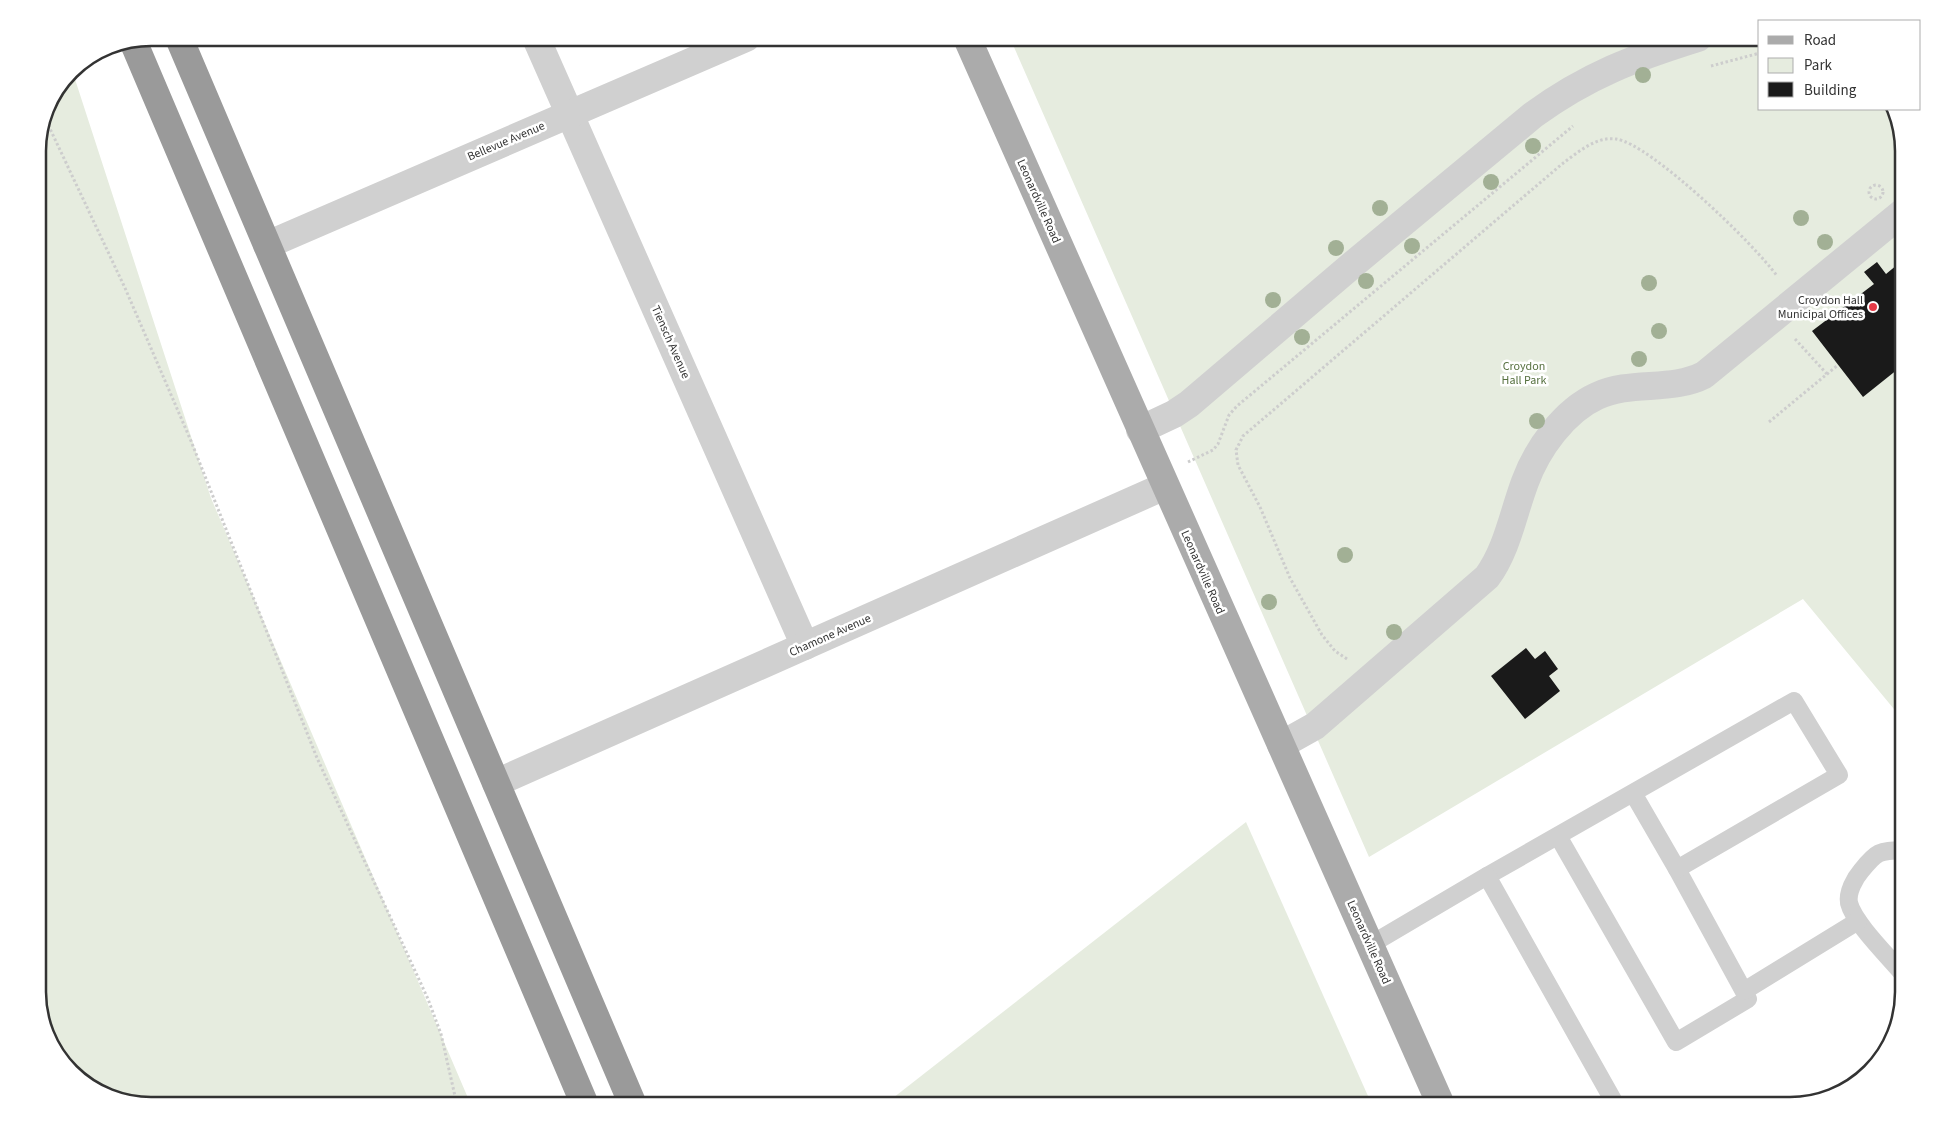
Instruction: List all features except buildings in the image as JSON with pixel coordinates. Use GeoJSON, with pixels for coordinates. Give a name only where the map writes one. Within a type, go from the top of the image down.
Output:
{"type":"FeatureCollection","features":[{"type":"Feature","properties":{"kind":"highway"},"geometry":{"type":"LineString","coordinates":[[182,46],[629,1097]]}},
{"type":"Feature","properties":{"kind":"highway"},"geometry":{"type":"LineString","coordinates":[[136,47],[581,1097]]}},
{"type":"Feature","properties":{"kind":"main road","name":"Leonardville Road"},"geometry":{"type":"LineString","coordinates":[[971,46],[1437,1097]]}},
{"type":"Feature","properties":{"kind":"street","name":"Tiensch Avenue"},"geometry":{"type":"LineString","coordinates":[[540,46],[805,646]]}},
{"type":"Feature","properties":{"kind":"street","name":"Bellevue Avenue"},"geometry":{"type":"LineString","coordinates":[[267,244],[727,46]]}},
{"type":"Feature","properties":{"kind":"street"},"geometry":{"type":"LineString","coordinates":[[1140,430],[1174,414],[1189,404],[1358,259],[1533,115],[1558,97],[1623,63],[1674,46]]}},
{"type":"Feature","properties":{"kind":"street"},"geometry":{"type":"LineString","coordinates":[[1281,744],[1315,726],[1487,578],[1501,554],[1525,481],[1531,469],[1553,433],[1583,403],[1596,396],[1621,388],[1682,382],[1704,375],[1895,219]]}},
{"type":"Feature","properties":{"kind":"street","name":"Chamone Avenue"},"geometry":{"type":"LineString","coordinates":[[496,784],[1165,486]]}},
{"type":"Feature","properties":{"kind":"lane"},"geometry":{"type":"LineString","coordinates":[[1370,945],[1794,701],[1839,775],[1677,869]]}},
{"type":"Feature","properties":{"kind":"lane"},"geometry":{"type":"LineString","coordinates":[[1558,836],[1676,1042],[1748,999],[1633,793]]}},
{"type":"Feature","properties":{"kind":"lane"},"geometry":{"type":"LineString","coordinates":[[1895,850],[1882,851],[1873,856],[1859,873],[1851,888],[1849,902],[1858,921],[1895,964]]}},
{"type":"Feature","properties":{"kind":"lane"},"geometry":{"type":"LineString","coordinates":[[1487,876],[1611,1097]]}},
{"type":"Feature","properties":{"kind":"lane"},"geometry":{"type":"LineString","coordinates":[[1744,992],[1858,921]]}},
{"type":"Feature","properties":{"kind":"path"},"geometry":{"type":"LineString","coordinates":[[1705,67],[1758,54]]}},
{"type":"Feature","properties":{"kind":"path"},"geometry":{"type":"LineString","coordinates":[[1188,463],[1213,450],[1218,444],[1229,415],[1237,406],[1579,122]]}},
{"type":"Feature","properties":{"kind":"path"},"geometry":{"type":"LineString","coordinates":[[49,127],[125,288],[191,441],[317,758],[428,1000],[441,1034],[454,1097]]}},
{"type":"Feature","properties":{"kind":"path"},"geometry":{"type":"LineString","coordinates":[[1378,673],[1343,657],[1335,651],[1322,635],[1290,578],[1260,507],[1238,465],[1236,450],[1243,436],[1562,164],[1584,149],[1604,140],[1614,138],[1623,140],[1648,154],[1722,218],[1763,258],[1777,276],[1784,288],[1780,312],[1827,374]]}},
{"type":"Feature","properties":{"kind":"path"},"geometry":{"type":"LineString","coordinates":[[1769,422],[1838,365]]}},
{"type":"Feature","properties":{"kind":"green space","name":"Croydon Hall Park"},"geometry":{"type":"Polygon","coordinates":[[[1014,46],[1758,46],[1758,110],[1886,110],[1895,144],[1895,710],[1803,599],[1369,857],[1014,46]]]}},
{"type":"Feature","properties":{"kind":"green space"},"geometry":{"type":"Polygon","coordinates":[[[75,79],[211,498],[468,1097],[138,1096],[111,1089],[87,1075],[72,1061],[57,1038],[48,1012],[46,999],[46,144],[54,111],[60,99],[75,79]]]}},
{"type":"Feature","properties":{"kind":"green space"},"geometry":{"type":"Polygon","coordinates":[[[1246,822],[1368,1097],[894,1097],[1246,822]]]}},
{"type":"Feature","properties":{"kind":"place","name":"Croydon Hall Municipal Offices"},"geometry":{"type":"Point","coordinates":[1873,307]}}]}
